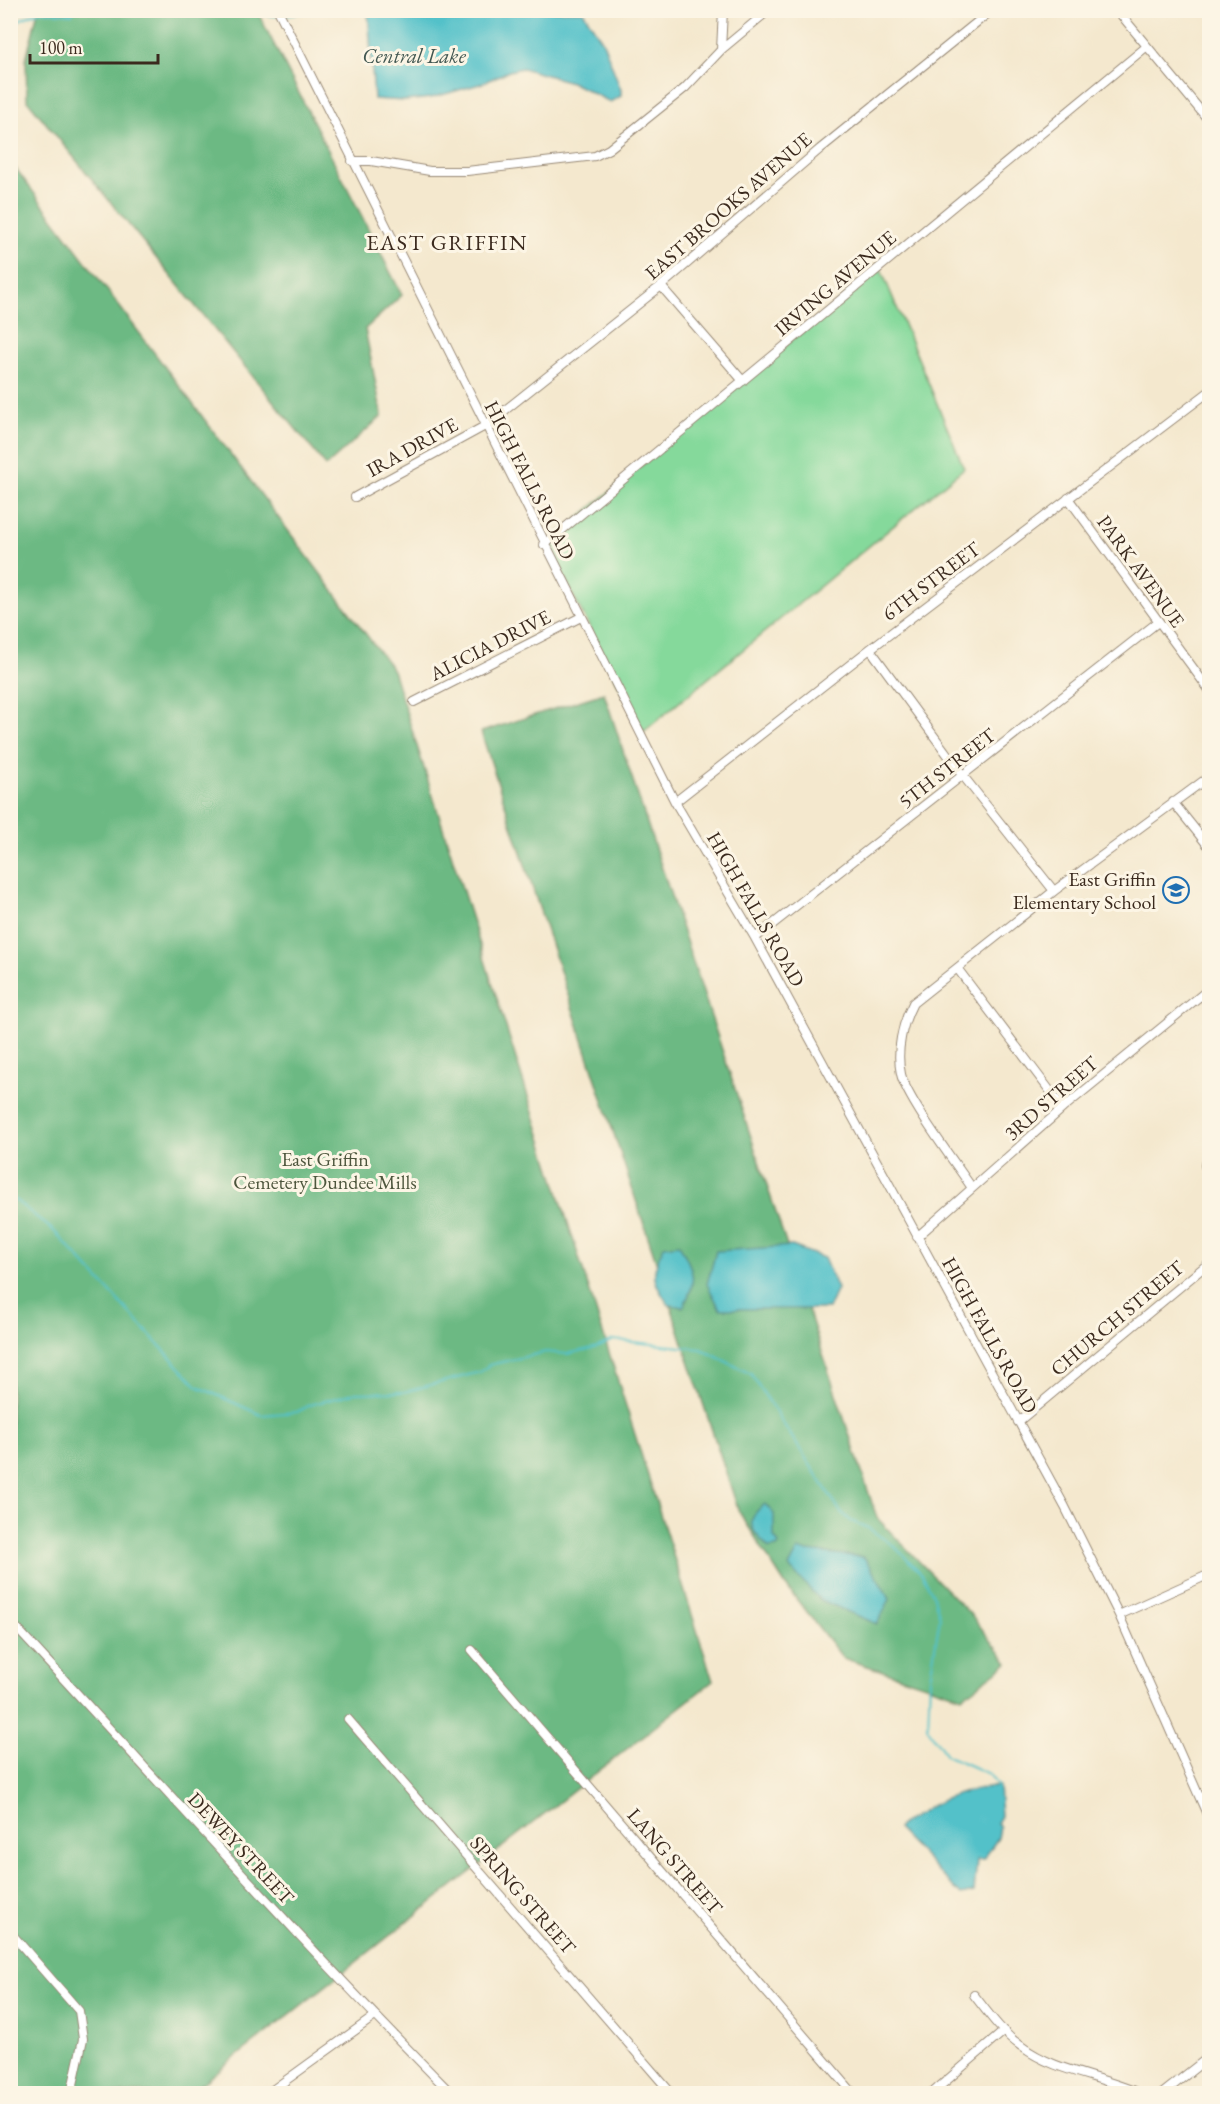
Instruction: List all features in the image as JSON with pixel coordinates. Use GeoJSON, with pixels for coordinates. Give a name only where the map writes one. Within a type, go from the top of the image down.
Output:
{"type":"FeatureCollection","features":[{"type":"Feature","properties":{"kind":"street","name":"HIGH FALLS ROAD"},"geometry":{"type":"LineString","coordinates":[[278,10],[484,426],[675,802],[754,938],[1018,1422],[1119,1616],[1209,1821]]}},
{"type":"Feature","properties":{"kind":"street"},"geometry":{"type":"LineString","coordinates":[[721,50],[723,10]]}},
{"type":"Feature","properties":{"kind":"street"},"geometry":{"type":"LineString","coordinates":[[352,161],[371,161],[430,171],[467,171],[595,156],[609,150],[685,88],[721,50],[769,10]]}},
{"type":"Feature","properties":{"kind":"street","name":"EAST BROOKS AVENUE"},"geometry":{"type":"LineString","coordinates":[[484,426],[661,286],[820,149],[992,10]]}},
{"type":"Feature","properties":{"kind":"street"},"geometry":{"type":"LineString","coordinates":[[1117,10],[1209,122]]}},
{"type":"Feature","properties":{"kind":"street","name":"IRVING AVENUE"},"geometry":{"type":"LineString","coordinates":[[544,545],[1146,47]]}},
{"type":"Feature","properties":{"kind":"street"},"geometry":{"type":"LineString","coordinates":[[661,286],[743,381]]}},
{"type":"Feature","properties":{"kind":"street","name":"6TH STREET"},"geometry":{"type":"LineString","coordinates":[[675,802],[870,649],[1209,391]]}},
{"type":"Feature","properties":{"kind":"street","name":"IRA DRIVE"},"geometry":{"type":"LineString","coordinates":[[355,497],[484,426]]}},
{"type":"Feature","properties":{"kind":"street","name":"PARK AVENUE"},"geometry":{"type":"LineString","coordinates":[[1068,498],[1209,691]]}},
{"type":"Feature","properties":{"kind":"street","name":"ALICIA DRIVE"},"geometry":{"type":"LineString","coordinates":[[414,702],[581,617]]}},
{"type":"Feature","properties":{"kind":"street","name":"5TH STREET"},"geometry":{"type":"LineString","coordinates":[[754,938],[964,777],[1158,622]]}},
{"type":"Feature","properties":{"kind":"street"},"geometry":{"type":"LineString","coordinates":[[870,649],[964,777],[1054,891]]}},
{"type":"Feature","properties":{"kind":"street"},"geometry":{"type":"LineString","coordinates":[[972,1188],[909,1094],[901,1076],[900,1056],[904,1025],[913,1003],[1054,891],[1209,776]]}},
{"type":"Feature","properties":{"kind":"street"},"geometry":{"type":"LineString","coordinates":[[1173,802],[1209,848]]}},
{"type":"Feature","properties":{"kind":"street"},"geometry":{"type":"LineString","coordinates":[[957,968],[1063,1108]]}},
{"type":"Feature","properties":{"kind":"street","name":"3RD STREET"},"geometry":{"type":"LineString","coordinates":[[917,1237],[1063,1108],[1209,988]]}},
{"type":"Feature","properties":{"kind":"street"},"geometry":{"type":"LineString","coordinates":[[1202,995],[1209,1005]]}},
{"type":"Feature","properties":{"kind":"street"},"geometry":{"type":"LineString","coordinates":[[1205,1165],[1209,1182]]}},
{"type":"Feature","properties":{"kind":"street","name":"CHURCH STREET"},"geometry":{"type":"LineString","coordinates":[[1018,1422],[1209,1262]]}},
{"type":"Feature","properties":{"kind":"street"},"geometry":{"type":"LineString","coordinates":[[1119,1616],[1209,1574]]}},
{"type":"Feature","properties":{"kind":"street","name":"DEWEY STREET"},"geometry":{"type":"LineString","coordinates":[[10,1621],[199,1828],[375,2016],[452,2094]]}},
{"type":"Feature","properties":{"kind":"street","name":"LANG STREET"},"geometry":{"type":"LineString","coordinates":[[472,1650],[854,2094]]}},
{"type":"Feature","properties":{"kind":"street","name":"SPRING STREET"},"geometry":{"type":"LineString","coordinates":[[348,1719],[672,2094]]}},
{"type":"Feature","properties":{"kind":"street"},"geometry":{"type":"LineString","coordinates":[[10,1932],[79,2011],[83,2039],[71,2094]]}},
{"type":"Feature","properties":{"kind":"street"},"geometry":{"type":"LineString","coordinates":[[974,1995],[1004,2031],[1020,2046],[1041,2059],[1141,2094]]}},
{"type":"Feature","properties":{"kind":"street"},"geometry":{"type":"LineString","coordinates":[[267,2094],[375,2016]]}},
{"type":"Feature","properties":{"kind":"street"},"geometry":{"type":"LineString","coordinates":[[936,2092],[1004,2031]]}},
{"type":"Feature","properties":{"kind":"street"},"geometry":{"type":"LineString","coordinates":[[1162,2094],[1209,2056]]}},
{"type":"Feature","properties":{"kind":"green space"},"geometry":{"type":"Polygon","coordinates":[[[38,11],[257,11],[402,295],[365,329],[382,416],[326,466],[27,100],[26,59],[38,11]]]}},
{"type":"Feature","properties":{"kind":"green space","name":"East Griffin Cemetery Dundee Mills"},"geometry":{"type":"Polygon","coordinates":[[[10,161],[393,670],[713,1681],[190,2093],[11,2093],[10,161]]]}},
{"type":"Feature","properties":{"kind":"green space"},"geometry":{"type":"Polygon","coordinates":[[[880,267],[964,468],[643,732],[547,544],[880,267]]]}},
{"type":"Feature","properties":{"kind":"green space"},"geometry":{"type":"Polygon","coordinates":[[[604,693],[877,1518],[973,1617],[1008,1663],[962,1697],[843,1658],[786,1586],[739,1512],[481,732],[604,693]]]}},
{"type":"Feature","properties":{"kind":"water","name":"Central Lake"},"geometry":{"type":"Polygon","coordinates":[[[368,11],[583,11],[603,42],[621,90],[621,96],[610,102],[571,82],[522,68],[509,71],[480,84],[431,98],[405,101],[374,99],[368,11]]]}},
{"type":"Feature","properties":{"kind":"water"},"geometry":{"type":"Polygon","coordinates":[[[679,1244],[692,1275],[691,1289],[683,1307],[669,1305],[655,1277],[656,1263],[664,1246],[679,1244]]]}},
{"type":"Feature","properties":{"kind":"water"},"geometry":{"type":"Polygon","coordinates":[[[792,1246],[824,1258],[837,1289],[828,1309],[720,1309],[707,1284],[716,1251],[792,1246]]]}},
{"type":"Feature","properties":{"kind":"water"},"geometry":{"type":"Polygon","coordinates":[[[765,1504],[774,1514],[774,1537],[779,1544],[777,1547],[769,1548],[752,1526],[754,1516],[765,1504]]]}},
{"type":"Feature","properties":{"kind":"water"},"geometry":{"type":"Polygon","coordinates":[[[798,1550],[864,1557],[890,1599],[877,1624],[820,1600],[789,1567],[798,1550]]]}},
{"type":"Feature","properties":{"kind":"water"},"geometry":{"type":"Polygon","coordinates":[[[999,1786],[1001,1816],[997,1823],[1000,1827],[998,1838],[983,1860],[977,1860],[974,1892],[961,1895],[897,1829],[925,1809],[945,1799],[965,1792],[999,1786]]]}},
{"type":"Feature","properties":{"kind":"waterway"},"geometry":{"type":"LineString","coordinates":[[10,24],[40,11],[72,14],[75,10]]}},
{"type":"Feature","properties":{"kind":"waterway"},"geometry":{"type":"LineString","coordinates":[[246,10],[256,14],[277,16]]}},
{"type":"Feature","properties":{"kind":"waterway"},"geometry":{"type":"LineString","coordinates":[[283,16],[313,10]]}},
{"type":"Feature","properties":{"kind":"waterway"},"geometry":{"type":"LineString","coordinates":[[10,1196],[54,1231],[197,1386],[261,1415],[297,1412],[310,1405],[354,1393],[404,1392],[480,1372],[489,1365],[546,1352],[567,1354],[598,1347],[613,1340],[701,1349],[751,1374],[840,1511],[851,1521],[868,1528],[894,1546],[922,1574],[933,1594],[940,1617],[930,1678],[928,1729],[946,1755],[989,1774],[998,1787]]}},
{"type":"Feature","properties":{"kind":"place","name":"East Griffin Elementary School"},"geometry":{"type":"Point","coordinates":[1176,890]}},
{"type":"Feature","properties":{"kind":"district","name":"EAST GRIFFIN"},"geometry":{"type":"Point","coordinates":[447,242]}}]}
